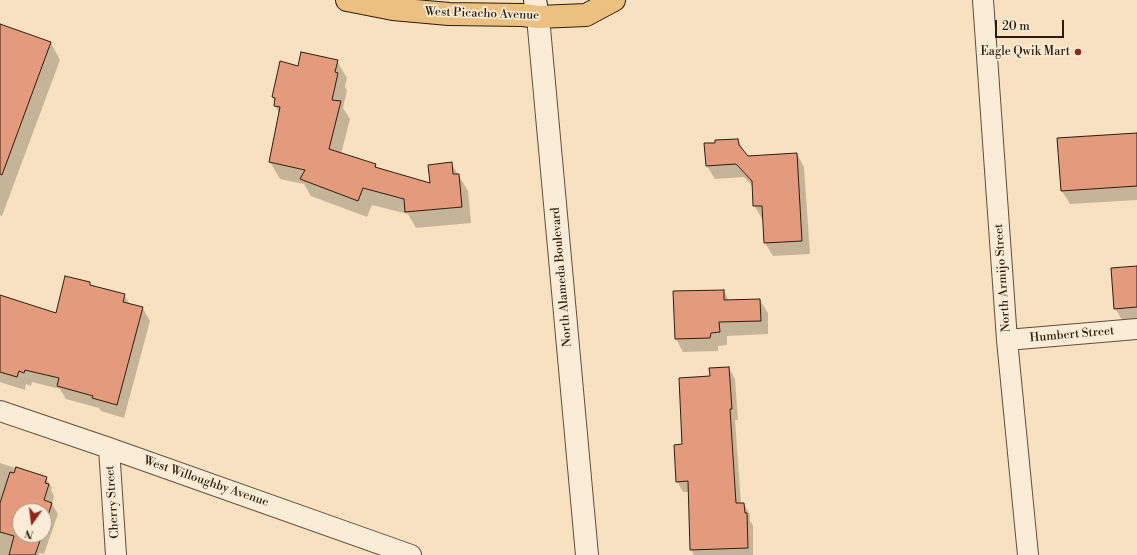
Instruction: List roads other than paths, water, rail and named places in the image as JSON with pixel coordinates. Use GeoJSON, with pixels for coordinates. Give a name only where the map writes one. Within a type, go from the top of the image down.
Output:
{"type":"FeatureCollection","features":[{"type":"Feature","properties":{"kind":"main road","name":"West Picacho Avenue"},"geometry":{"type":"LineString","coordinates":[[347,0],[393,9],[449,14],[523,15],[537,9],[586,14],[614,0]]}},
{"type":"Feature","properties":{"kind":"street","name":"North Armijo Street"},"geometry":{"type":"LineString","coordinates":[[984,0],[1007,340],[1028,555]]}},
{"type":"Feature","properties":{"kind":"street","name":"North Alameda Boulevard"},"geometry":{"type":"LineString","coordinates":[[537,9],[587,555]]}},
{"type":"Feature","properties":{"kind":"street","name":"Humbert Street"},"geometry":{"type":"LineString","coordinates":[[1007,340],[1137,329]]}},
{"type":"Feature","properties":{"kind":"street","name":"West Willoughby Avenue"},"geometry":{"type":"LineString","coordinates":[[0,411],[411,555]]}},
{"type":"Feature","properties":{"kind":"street","name":"Cherry Street"},"geometry":{"type":"LineString","coordinates":[[109,448],[116,555]]}},
{"type":"Feature","properties":{"kind":"place","name":"Eagle Qwik Mart"},"geometry":{"type":"Point","coordinates":[1078,52]}}]}
